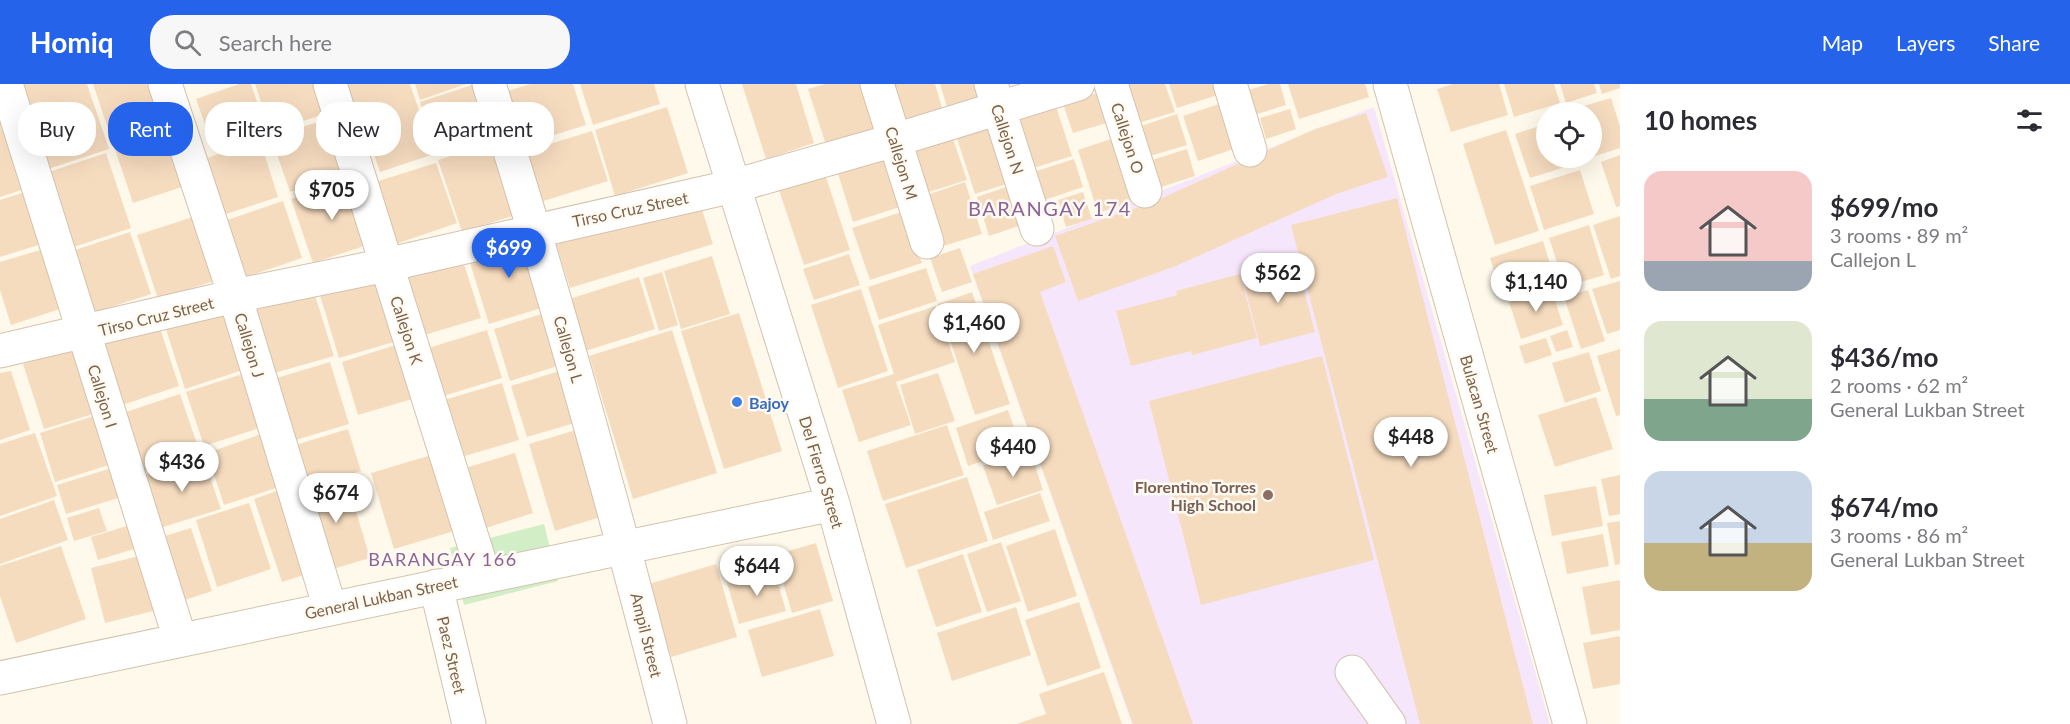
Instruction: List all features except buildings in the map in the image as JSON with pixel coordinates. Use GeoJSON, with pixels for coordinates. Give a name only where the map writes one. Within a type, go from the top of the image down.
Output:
{"type":"FeatureCollection","features":[{"type":"Feature","properties":{"kind":"street","name":"Callejon I"},"geometry":{"type":"LineString","coordinates":[[6,84],[180,639]]}},
{"type":"Feature","properties":{"kind":"street","name":"Callejon J"},"geometry":{"type":"LineString","coordinates":[[165,84],[235,296],[330,608]]}},
{"type":"Feature","properties":{"kind":"street","name":"Callejon K"},"geometry":{"type":"LineString","coordinates":[[330,84],[484,576]]}},
{"type":"Feature","properties":{"kind":"street","name":"Callejon L"},"geometry":{"type":"LineString","coordinates":[[489,84],[535,230],[625,546]]}},
{"type":"Feature","properties":{"kind":"street","name":"Del Fierro Street"},"geometry":{"type":"LineString","coordinates":[[702,84],[833,504],[894,724]]}},
{"type":"Feature","properties":{"kind":"street","name":"Callejon M"},"geometry":{"type":"LineString","coordinates":[[877,84],[927,242]]}},
{"type":"Feature","properties":{"kind":"street","name":"Tirso Cruz Street"},"geometry":{"type":"LineString","coordinates":[[0,351],[235,296],[386,265],[734,186],[895,140],[995,96],[1078,84]]}},
{"type":"Feature","properties":{"kind":"street","name":"Callejon O"},"geometry":{"type":"LineString","coordinates":[[1111,84],[1146,191]]}},
{"type":"Feature","properties":{"kind":"street"},"geometry":{"type":"LineString","coordinates":[[1230,84],[1250,150]]}},
{"type":"Feature","properties":{"kind":"street","name":"Bulacan Street"},"geometry":{"type":"LineString","coordinates":[[1390,84],[1570,724]]}},
{"type":"Feature","properties":{"kind":"street","name":"Callejon N"},"geometry":{"type":"LineString","coordinates":[[995,96],[1037,229]]}},
{"type":"Feature","properties":{"kind":"street","name":"General Lukban Street"},"geometry":{"type":"LineString","coordinates":[[0,678],[833,504]]}},
{"type":"Feature","properties":{"kind":"street","name":"Ampil Street"},"geometry":{"type":"LineString","coordinates":[[625,546],[670,724]]}},
{"type":"Feature","properties":{"kind":"street","name":"Paez Street"},"geometry":{"type":"LineString","coordinates":[[436,586],[469,724]]}},
{"type":"Feature","properties":{"kind":"street"},"geometry":{"type":"LineString","coordinates":[[1352,672],[1389,724]]}},
{"type":"Feature","properties":{"kind":"shaded area","name":"Florentino Torres High School"},"geometry":{"type":"Polygon","coordinates":[[[1374,107],[1550,724],[1132,724],[970,266],[1374,107]]]}},
{"type":"Feature","properties":{"kind":"green space"},"geometry":{"type":"Polygon","coordinates":[[[544,524],[558,581],[464,605],[450,548],[544,524]]]}},
{"type":"Feature","properties":{"kind":"place","name":"Bajoy"},"geometry":{"type":"Point","coordinates":[737,402]}},
{"type":"Feature","properties":{"kind":"place","name":"Florentino Torres High School"},"geometry":{"type":"Point","coordinates":[1268,495]}},
{"type":"Feature","properties":{"kind":"district","name":"BARANGAY 174"},"geometry":{"type":"Point","coordinates":[1050,208]}},
{"type":"Feature","properties":{"kind":"district","name":"BARANGAY 166"},"geometry":{"type":"Point","coordinates":[443,559]}}]}
